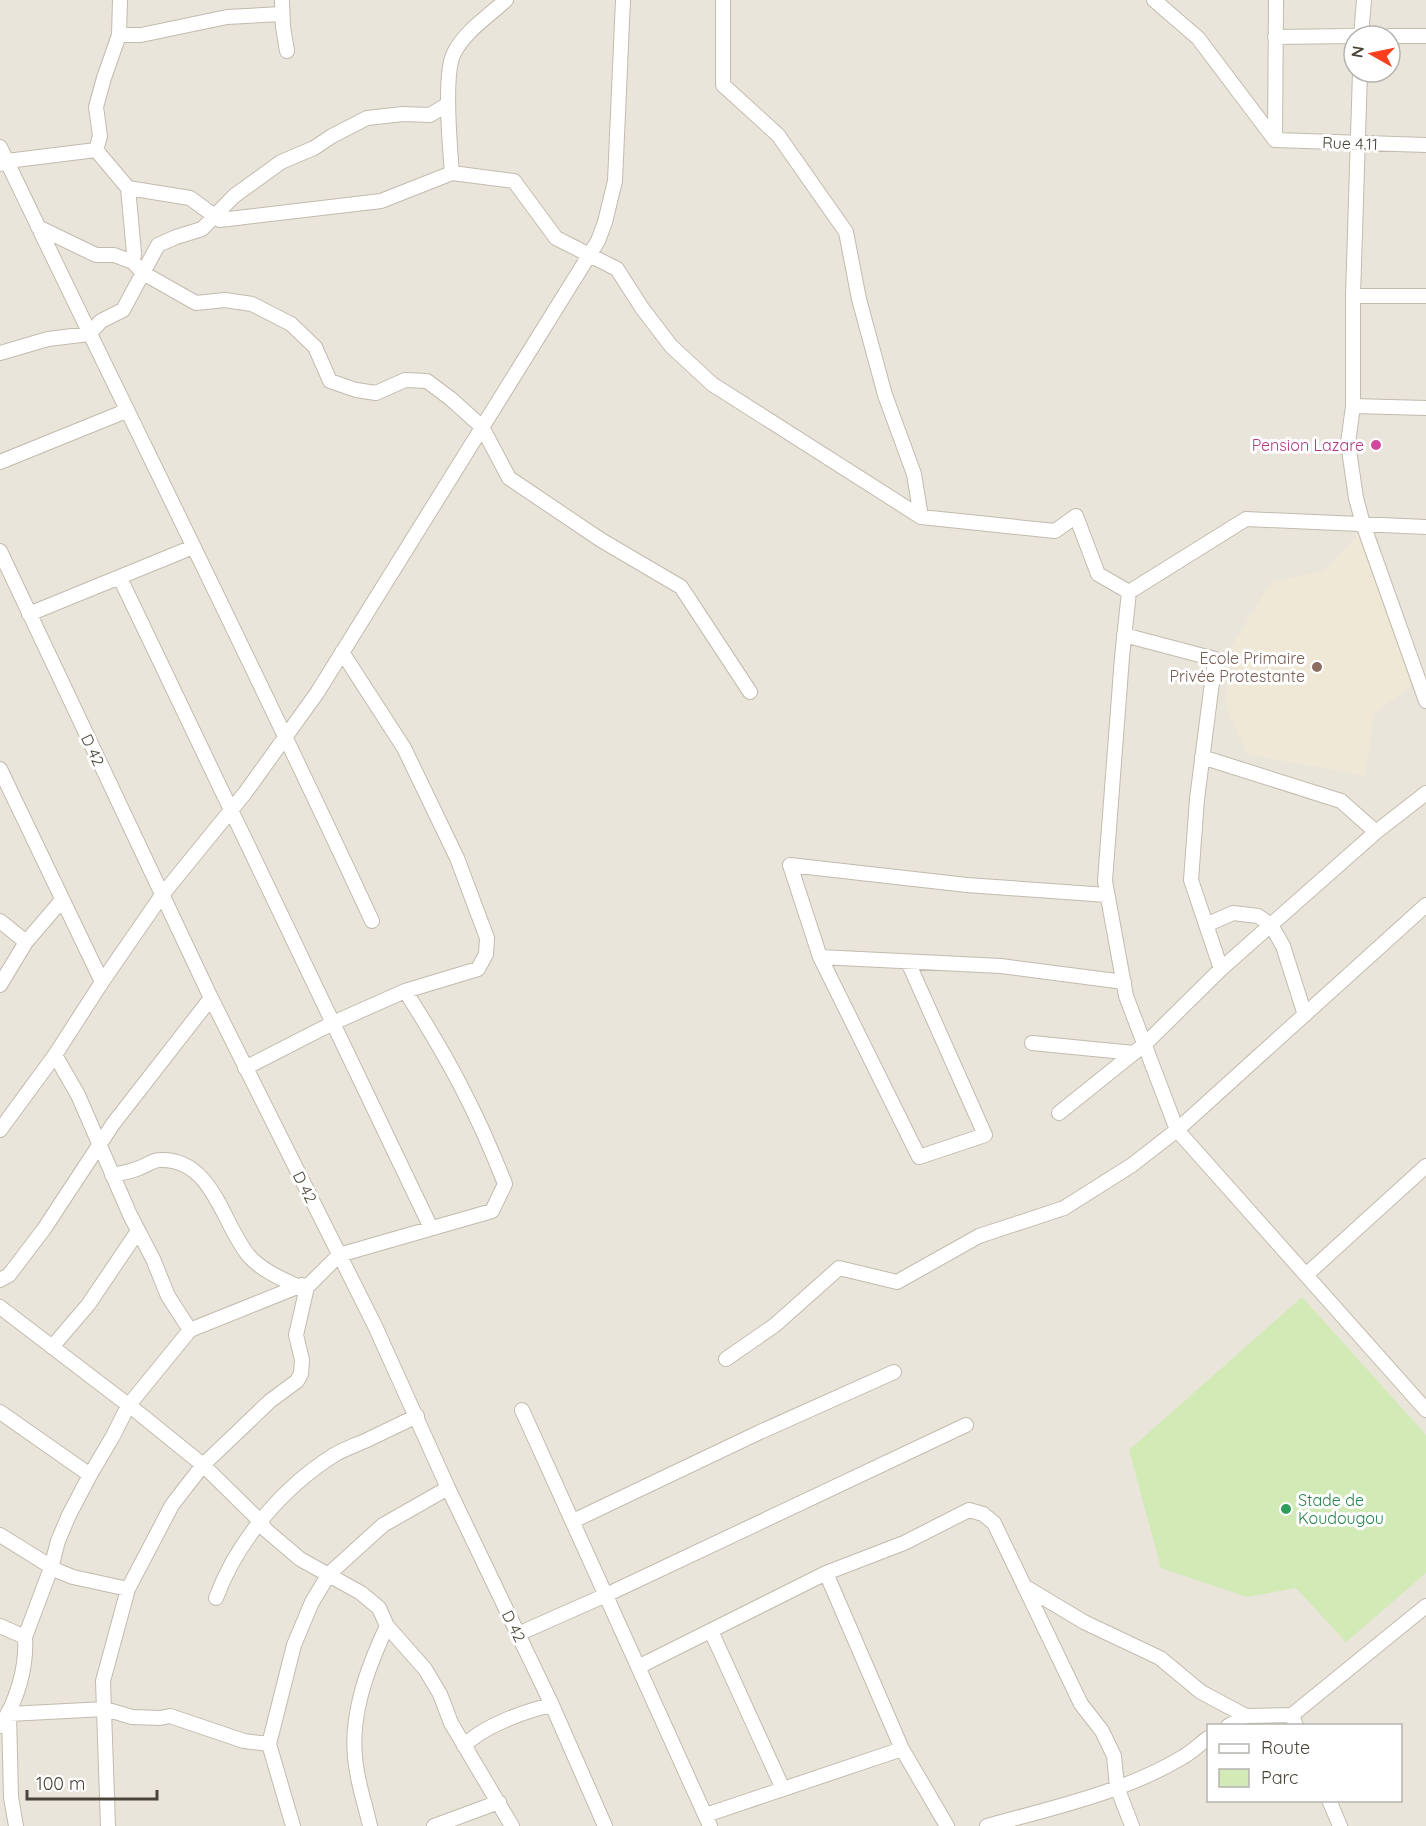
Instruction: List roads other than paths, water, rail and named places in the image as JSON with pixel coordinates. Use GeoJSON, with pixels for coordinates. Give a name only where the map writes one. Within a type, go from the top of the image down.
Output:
{"type":"FeatureCollection","features":[{"type":"Feature","properties":{"kind":"street"},"geometry":{"type":"LineString","coordinates":[[96,150],[100,136],[96,107],[119,35],[120,0]]}},
{"type":"Feature","properties":{"kind":"street"},"geometry":{"type":"LineString","coordinates":[[282,0],[287,51]]}},
{"type":"Feature","properties":{"kind":"street"},"geometry":{"type":"LineString","coordinates":[[452,173],[448,89],[453,54],[467,35],[506,0]]}},
{"type":"Feature","properties":{"kind":"street"},"geometry":{"type":"LineString","coordinates":[[0,1130],[55,1055],[162,895],[231,810],[316,693],[598,241],[615,181],[623,0]]}},
{"type":"Feature","properties":{"kind":"street"},"geometry":{"type":"LineString","coordinates":[[723,0],[723,85],[778,135],[846,232],[859,299],[885,395],[914,474],[921,517]]}},
{"type":"Feature","properties":{"kind":"street"},"geometry":{"type":"LineString","coordinates":[[1154,0],[1198,38],[1275,140]]}},
{"type":"Feature","properties":{"kind":"street"},"geometry":{"type":"LineString","coordinates":[[1275,140],[1276,0]]}},
{"type":"Feature","properties":{"kind":"street"},"geometry":{"type":"LineString","coordinates":[[1362,24],[1365,0]]}},
{"type":"Feature","properties":{"kind":"street"},"geometry":{"type":"LineString","coordinates":[[119,35],[150,33],[227,17],[282,15]]}},
{"type":"Feature","properties":{"kind":"street"},"geometry":{"type":"LineString","coordinates":[[1275,37],[1342,36]]}},
{"type":"Feature","properties":{"kind":"street"},"geometry":{"type":"LineString","coordinates":[[1402,36],[1426,36]]}},
{"type":"Feature","properties":{"kind":"street"},"geometry":{"type":"LineString","coordinates":[[1359,84],[1356,143],[1353,406],[1348,443],[1356,498],[1363,524],[1426,701]]}},
{"type":"Feature","properties":{"kind":"street"},"geometry":{"type":"LineString","coordinates":[[0,353],[48,339],[90,334],[101,321],[123,310],[159,245],[202,229],[234,196],[281,162],[314,148],[367,118],[403,114],[430,115],[448,104]]}},
{"type":"Feature","properties":{"kind":"street","name":"Rue 4.11"},"geometry":{"type":"LineString","coordinates":[[1275,140],[1426,145]]}},
{"type":"Feature","properties":{"kind":"street"},"geometry":{"type":"LineString","coordinates":[[0,147],[3,163],[38,227],[286,736],[372,921]]}},
{"type":"Feature","properties":{"kind":"street"},"geometry":{"type":"LineString","coordinates":[[3,163],[96,150]]}},
{"type":"Feature","properties":{"kind":"street"},"geometry":{"type":"LineString","coordinates":[[96,150],[128,188],[133,262]]}},
{"type":"Feature","properties":{"kind":"street"},"geometry":{"type":"LineString","coordinates":[[128,188],[190,198],[220,220],[381,201],[452,173],[514,181],[556,238],[617,269],[642,308],[671,346],[712,384],[921,517],[1055,531],[1076,516],[1098,574],[1129,591]]}},
{"type":"Feature","properties":{"kind":"street"},"geometry":{"type":"LineString","coordinates":[[38,227],[96,255],[114,255],[133,262],[143,273],[196,303],[225,300],[252,304],[291,324],[315,347],[330,381],[356,390],[376,393],[405,380],[427,381],[482,427],[509,478],[601,540],[681,587],[750,692]]}},
{"type":"Feature","properties":{"kind":"street"},"geometry":{"type":"LineString","coordinates":[[1353,296],[1426,296]]}},
{"type":"Feature","properties":{"kind":"street"},"geometry":{"type":"LineString","coordinates":[[1353,406],[1426,408]]}},
{"type":"Feature","properties":{"kind":"street"},"geometry":{"type":"LineString","coordinates":[[0,462],[126,411]]}},
{"type":"Feature","properties":{"kind":"street"},"geometry":{"type":"LineString","coordinates":[[1129,591],[1246,519],[1426,527]]}},
{"type":"Feature","properties":{"kind":"street"},"geometry":{"type":"LineString","coordinates":[[29,614],[193,548]]}},
{"type":"Feature","properties":{"kind":"street","name":"D 42"},"geometry":{"type":"LineString","coordinates":[[0,551],[211,998],[417,1416],[448,1488],[552,1705],[605,1826]]}},
{"type":"Feature","properties":{"kind":"street"},"geometry":{"type":"LineString","coordinates":[[120,578],[431,1228]]}},
{"type":"Feature","properties":{"kind":"street"},"geometry":{"type":"LineString","coordinates":[[1129,591],[1105,881],[1126,996],[1139,1048],[1178,1130],[1426,1410]]}},
{"type":"Feature","properties":{"kind":"street"},"geometry":{"type":"LineString","coordinates":[[1124,634],[1215,659],[1197,799],[1191,880],[1221,969]]}},
{"type":"Feature","properties":{"kind":"street"},"geometry":{"type":"LineString","coordinates":[[245,1068],[333,1023],[405,991],[478,969],[486,954],[487,938],[457,858],[404,748],[342,652]]}},
{"type":"Feature","properties":{"kind":"street"},"geometry":{"type":"LineString","coordinates":[[1202,757],[1341,801],[1376,832]]}},
{"type":"Feature","properties":{"kind":"street"},"geometry":{"type":"LineString","coordinates":[[0,769],[102,982]]}},
{"type":"Feature","properties":{"kind":"street"},"geometry":{"type":"LineString","coordinates":[[1059,1113],[1139,1048],[1270,925],[1376,832],[1426,793]]}},
{"type":"Feature","properties":{"kind":"street"},"geometry":{"type":"LineString","coordinates":[[908,962],[985,1135],[919,1157],[820,957],[790,865],[967,885],[1107,895]]}},
{"type":"Feature","properties":{"kind":"street"},"geometry":{"type":"LineString","coordinates":[[0,985],[26,942],[62,900]]}},
{"type":"Feature","properties":{"kind":"street"},"geometry":{"type":"LineString","coordinates":[[726,1359],[775,1324],[839,1268],[897,1282],[979,1236],[1064,1208],[1132,1165],[1178,1130],[1426,905]]}},
{"type":"Feature","properties":{"kind":"street"},"geometry":{"type":"LineString","coordinates":[[1206,925],[1233,913],[1258,916],[1270,925],[1283,946],[1305,1015]]}},
{"type":"Feature","properties":{"kind":"street"},"geometry":{"type":"LineString","coordinates":[[0,921],[26,942]]}},
{"type":"Feature","properties":{"kind":"street"},"geometry":{"type":"LineString","coordinates":[[820,957],[1001,966],[1124,982]]}},
{"type":"Feature","properties":{"kind":"street"},"geometry":{"type":"LineString","coordinates":[[0,1726],[9,1714],[15,1699],[26,1653],[26,1637],[69,1515],[128,1406],[190,1329],[306,1284],[339,1255],[492,1211],[505,1184],[460,1081],[405,991]]}},
{"type":"Feature","properties":{"kind":"street"},"geometry":{"type":"LineString","coordinates":[[0,1280],[9,1275],[44,1229],[113,1124],[211,998]]}},
{"type":"Feature","properties":{"kind":"street"},"geometry":{"type":"LineString","coordinates":[[1032,1042],[1139,1048]]}},
{"type":"Feature","properties":{"kind":"street"},"geometry":{"type":"LineString","coordinates":[[55,1055],[78,1095],[168,1296],[190,1329]]}},
{"type":"Feature","properties":{"kind":"street"},"geometry":{"type":"LineString","coordinates":[[112,1175],[138,1169],[157,1160],[173,1160],[195,1171],[214,1194],[249,1256],[263,1268],[306,1284]]}},
{"type":"Feature","properties":{"kind":"street"},"geometry":{"type":"LineString","coordinates":[[1306,1275],[1426,1166]]}},
{"type":"Feature","properties":{"kind":"street"},"geometry":{"type":"LineString","coordinates":[[52,1347],[88,1305],[138,1231]]}},
{"type":"Feature","properties":{"kind":"street"},"geometry":{"type":"LineString","coordinates":[[108,1826],[103,1681],[128,1589],[172,1505],[203,1465],[270,1401],[297,1381],[301,1374],[302,1360],[296,1335],[306,1284]]}},
{"type":"Feature","properties":{"kind":"street"},"geometry":{"type":"LineString","coordinates":[[0,1307],[203,1465],[260,1521],[266,1530],[300,1559],[361,1593],[379,1608],[387,1626],[425,1669],[440,1694],[451,1723],[512,1826]]}},
{"type":"Feature","properties":{"kind":"street"},"geometry":{"type":"LineString","coordinates":[[573,1521],[760,1432],[894,1372]]}},
{"type":"Feature","properties":{"kind":"street"},"geometry":{"type":"LineString","coordinates":[[522,1410],[708,1821],[783,1788],[902,1749]]}},
{"type":"Feature","properties":{"kind":"street"},"geometry":{"type":"LineString","coordinates":[[0,1412],[90,1475]]}},
{"type":"Feature","properties":{"kind":"street"},"geometry":{"type":"LineString","coordinates":[[216,1598],[223,1577],[260,1521],[299,1482],[335,1455],[417,1416]]}},
{"type":"Feature","properties":{"kind":"street"},"geometry":{"type":"LineString","coordinates":[[518,1634],[606,1595],[966,1425]]}},
{"type":"Feature","properties":{"kind":"street"},"geometry":{"type":"LineString","coordinates":[[293,1826],[269,1744],[294,1645],[312,1602],[329,1574],[383,1525],[448,1488]]}},
{"type":"Feature","properties":{"kind":"street"},"geometry":{"type":"LineString","coordinates":[[638,1667],[826,1573],[904,1543],[969,1509],[994,1523],[1081,1704],[1102,1731],[1114,1756],[1117,1787],[1132,1826]]}},
{"type":"Feature","properties":{"kind":"street"},"geometry":{"type":"LineString","coordinates":[[0,1535],[51,1568],[73,1577],[128,1589]]}},
{"type":"Feature","properties":{"kind":"street"},"geometry":{"type":"LineString","coordinates":[[826,1573],[902,1749],[947,1826]]}},
{"type":"Feature","properties":{"kind":"street"},"geometry":{"type":"LineString","coordinates":[[1023,1585],[1084,1622],[1160,1658],[1201,1692],[1246,1716],[1294,1720],[1426,1606]]}},
{"type":"Feature","properties":{"kind":"street"},"geometry":{"type":"LineString","coordinates":[[0,1626],[26,1637]]}},
{"type":"Feature","properties":{"kind":"street"},"geometry":{"type":"LineString","coordinates":[[370,1826],[356,1771],[354,1730],[370,1660],[387,1626]]}},
{"type":"Feature","properties":{"kind":"street"},"geometry":{"type":"LineString","coordinates":[[711,1630],[783,1788]]}},
{"type":"Feature","properties":{"kind":"street"},"geometry":{"type":"LineString","coordinates":[[464,1746],[471,1739],[520,1713],[552,1705]]}},
{"type":"Feature","properties":{"kind":"street"},"geometry":{"type":"LineString","coordinates":[[9,1714],[105,1709],[132,1717],[170,1716],[244,1741],[269,1744]]}},
{"type":"Feature","properties":{"kind":"street"},"geometry":{"type":"LineString","coordinates":[[9,1714],[11,1797],[16,1825]]}},
{"type":"Feature","properties":{"kind":"street"},"geometry":{"type":"LineString","coordinates":[[1230,1724],[1246,1716]]}},
{"type":"Feature","properties":{"kind":"street"},"geometry":{"type":"LineString","coordinates":[[987,1826],[1144,1778],[1183,1757],[1207,1739]]}},
{"type":"Feature","properties":{"kind":"street"},"geometry":{"type":"LineString","coordinates":[[434,1826],[499,1802]]}},
{"type":"Feature","properties":{"kind":"street"},"geometry":{"type":"LineString","coordinates":[[1330,1802],[1340,1826]]}},
{"type":"Feature","properties":{"kind":"street"},"geometry":{"type":"LineString","coordinates":[[0,1815],[16,1825]]}},
{"type":"Feature","properties":{"kind":"place","name":"Pension Lazare"},"geometry":{"type":"Point","coordinates":[1376,445]}},
{"type":"Feature","properties":{"kind":"place","name":"Ecole Primaire Privée Protestante"},"geometry":{"type":"Point","coordinates":[1317,667]}},
{"type":"Feature","properties":{"kind":"place","name":"Stade de Koudougou"},"geometry":{"type":"Point","coordinates":[1286,1509]}}]}
